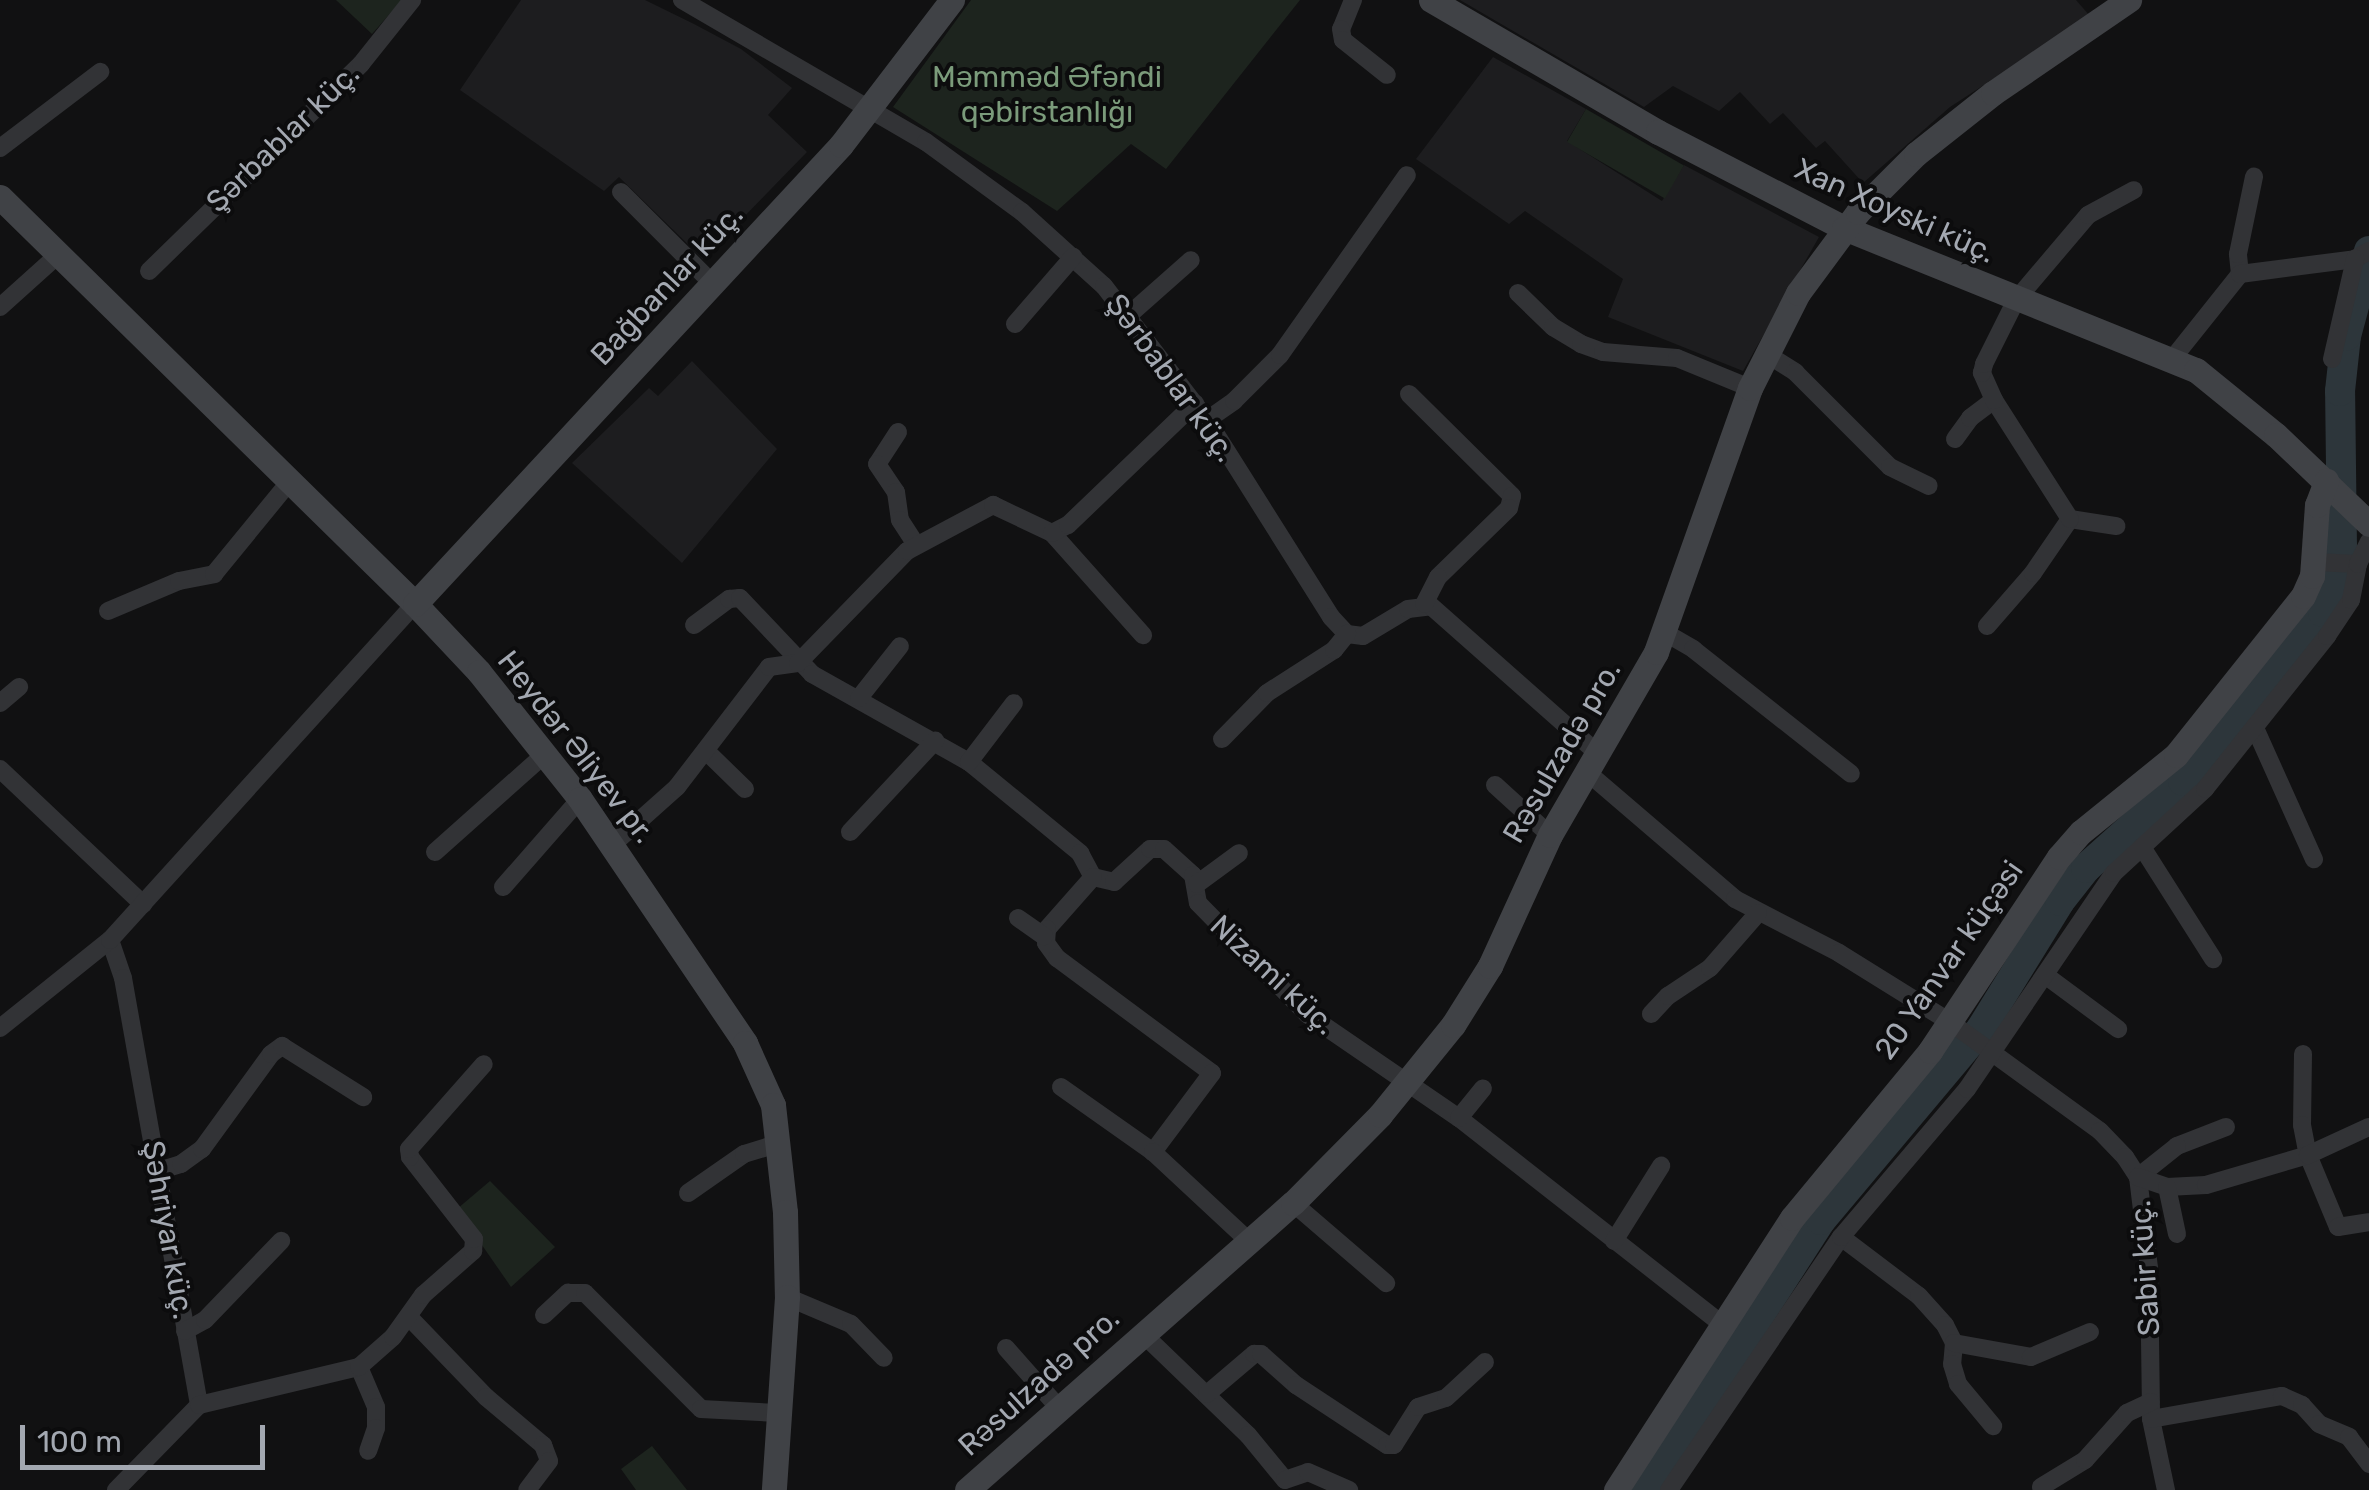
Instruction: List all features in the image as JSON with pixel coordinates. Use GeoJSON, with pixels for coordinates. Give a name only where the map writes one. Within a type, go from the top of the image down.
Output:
{"type":"FeatureCollection","features":[{"type":"Feature","properties":{"kind":"street","name":"Şərbablar küç."},"geometry":{"type":"LineString","coordinates":[[149,271],[360,64],[412,0]]}},
{"type":"Feature","properties":{"kind":"street","name":"Şərbablar küç."},"geometry":{"type":"LineString","coordinates":[[682,0],[870,108],[974,176],[1073,256],[1130,314],[1195,403],[1331,617],[1348,634]]}},
{"type":"Feature","properties":{"kind":"street","name":"Bağbanlar küç."},"geometry":{"type":"LineString","coordinates":[[415,604],[713,284],[870,108],[952,0]]}},
{"type":"Feature","properties":{"kind":"street"},"geometry":{"type":"LineString","coordinates":[[1353,0],[1341,29],[1343,40],[1387,76]]}},
{"type":"Feature","properties":{"kind":"street","name":"Xan Xoyski küç."},"geometry":{"type":"LineString","coordinates":[[1431,0],[1658,132],[1844,228],[2016,300],[2172,358],[2232,396],[2362,517]]}},
{"type":"Feature","properties":{"kind":"street","name":"Rəsulzadə pro."},"geometry":{"type":"LineString","coordinates":[[967,1490],[1293,1203],[1409,1082],[1475,993],[1550,835],[1664,632],[1750,388],[1798,293],[1844,228],[1938,135],[2129,0]]}},
{"type":"Feature","properties":{"kind":"street"},"geometry":{"type":"LineString","coordinates":[[0,148],[100,72]]}},
{"type":"Feature","properties":{"kind":"street"},"geometry":{"type":"LineString","coordinates":[[1207,420],[1234,401],[1280,355],[1407,175]]}},
{"type":"Feature","properties":{"kind":"street"},"geometry":{"type":"LineString","coordinates":[[2240,274],[2238,254],[2254,177]]}},
{"type":"Feature","properties":{"kind":"street"},"geometry":{"type":"LineString","coordinates":[[2116,526],[2070,519],[1994,400],[1982,373],[2016,300],[2088,216],[2134,190]]}},
{"type":"Feature","properties":{"kind":"street"},"geometry":{"type":"LineString","coordinates":[[620,192],[713,284]]}},
{"type":"Feature","properties":{"kind":"street","name":"Heydər Əliyev pr."},"geometry":{"type":"LineString","coordinates":[[0,197],[415,604],[546,753],[745,1043],[770,1094],[780,1143],[787,1297],[774,1490]]}},
{"type":"Feature","properties":{"kind":"street"},"geometry":{"type":"LineString","coordinates":[[0,306],[58,255]]}},
{"type":"Feature","properties":{"kind":"street"},"geometry":{"type":"LineString","coordinates":[[2172,358],[2240,274],[2362,255],[2332,359]]}},
{"type":"Feature","properties":{"kind":"street"},"geometry":{"type":"LineString","coordinates":[[1015,324],[1073,256]]}},
{"type":"Feature","properties":{"kind":"street"},"geometry":{"type":"LineString","coordinates":[[1130,314],[1191,260]]}},
{"type":"Feature","properties":{"kind":"street"},"geometry":{"type":"LineString","coordinates":[[1518,293],[1553,327],[1581,344],[1604,352],[1677,358],[1750,388]]}},
{"type":"Feature","properties":{"kind":"street"},"geometry":{"type":"LineString","coordinates":[[1765,354],[1795,372],[1890,467],[1928,486]]}},
{"type":"Feature","properties":{"kind":"street"},"geometry":{"type":"LineString","coordinates":[[1222,739],[1266,693],[1334,650],[1348,634],[1363,636],[1424,604],[1438,577],[1509,508],[1512,496],[1409,394]]}},
{"type":"Feature","properties":{"kind":"street"},"geometry":{"type":"LineString","coordinates":[[1955,439],[1970,418],[1994,400]]}},
{"type":"Feature","properties":{"kind":"street"},"geometry":{"type":"LineString","coordinates":[[1052,534],[1068,524],[1195,403]]}},
{"type":"Feature","properties":{"kind":"street"},"geometry":{"type":"LineString","coordinates":[[898,432],[877,464],[896,492],[900,520],[916,546]]}},
{"type":"Feature","properties":{"kind":"street"},"geometry":{"type":"LineString","coordinates":[[108,611],[179,581],[214,574],[290,481]]}},
{"type":"Feature","properties":{"kind":"street","name":"20 Yanvar küçəsi"},"geometry":{"type":"LineString","coordinates":[[1616,1490],[1720,1324],[1803,1202],[1919,1066],[2059,857],[2081,832],[2176,755],[2303,596],[2320,562],[2317,505],[2328,483]]}},
{"type":"Feature","properties":{"kind":"street"},"geometry":{"type":"LineString","coordinates":[[612,844],[677,787],[769,668],[798,663],[897,559],[993,505],[1052,534],[1144,635]]}},
{"type":"Feature","properties":{"kind":"street"},"geometry":{"type":"LineString","coordinates":[[1987,626],[2033,573],[2070,519]]}},
{"type":"Feature","properties":{"kind":"street"},"geometry":{"type":"LineString","coordinates":[[1668,1490],[1841,1236],[1967,1089],[2100,891],[2142,846],[2206,789],[2346,610],[2355,564],[2369,541]]}},
{"type":"Feature","properties":{"kind":"street"},"geometry":{"type":"LineString","coordinates":[[2320,562],[2355,564]]}},
{"type":"Feature","properties":{"kind":"street"},"geometry":{"type":"LineString","coordinates":[[694,625],[729,599],[740,598],[798,663],[969,762],[1080,853],[1093,877],[1044,936]]}},
{"type":"Feature","properties":{"kind":"street"},"geometry":{"type":"LineString","coordinates":[[0,1028],[110,940],[415,604]]}},
{"type":"Feature","properties":{"kind":"street"},"geometry":{"type":"LineString","coordinates":[[1424,604],[1447,616],[1710,880],[1758,913],[1839,952],[1950,1022]]}},
{"type":"Feature","properties":{"kind":"street"},"geometry":{"type":"LineString","coordinates":[[1664,632],[1693,648],[1852,774]]}},
{"type":"Feature","properties":{"kind":"street"},"geometry":{"type":"LineString","coordinates":[[858,698],[900,646]]}},
{"type":"Feature","properties":{"kind":"street"},"geometry":{"type":"LineString","coordinates":[[0,703],[20,687]]}},
{"type":"Feature","properties":{"kind":"street"},"geometry":{"type":"LineString","coordinates":[[969,762],[1014,703]]}},
{"type":"Feature","properties":{"kind":"street"},"geometry":{"type":"LineString","coordinates":[[2255,728],[2314,859]]}},
{"type":"Feature","properties":{"kind":"street"},"geometry":{"type":"LineString","coordinates":[[850,832],[935,741]]}},
{"type":"Feature","properties":{"kind":"street"},"geometry":{"type":"LineString","coordinates":[[707,752],[745,789]]}},
{"type":"Feature","properties":{"kind":"street"},"geometry":{"type":"LineString","coordinates":[[435,852],[546,753]]}},
{"type":"Feature","properties":{"kind":"street"},"geometry":{"type":"LineString","coordinates":[[0,769],[144,904]]}},
{"type":"Feature","properties":{"kind":"street"},"geometry":{"type":"LineString","coordinates":[[1495,785],[1550,835]]}},
{"type":"Feature","properties":{"kind":"street"},"geometry":{"type":"LineString","coordinates":[[503,887],[580,800]]}},
{"type":"Feature","properties":{"kind":"street","name":"Nizami küç."},"geometry":{"type":"LineString","coordinates":[[1093,877],[1114,882],[1158,846],[1193,874],[1198,903],[1307,1014],[1460,1118],[1720,1324]]}},
{"type":"Feature","properties":{"kind":"street"},"geometry":{"type":"LineString","coordinates":[[2142,846],[2213,959]]}},
{"type":"Feature","properties":{"kind":"street"},"geometry":{"type":"LineString","coordinates":[[1197,884],[1239,853]]}},
{"type":"Feature","properties":{"kind":"street"},"geometry":{"type":"LineString","coordinates":[[1652,1014],[1668,996],[1710,968],[1758,913]]}},
{"type":"Feature","properties":{"kind":"street"},"geometry":{"type":"LineString","coordinates":[[1018,918],[1044,936],[1058,958],[1212,1072],[1153,1152]]}},
{"type":"Feature","properties":{"kind":"street","name":"Şəhriyar küç."},"geometry":{"type":"LineString","coordinates":[[110,940],[123,978],[199,1405]]}},
{"type":"Feature","properties":{"kind":"street"},"geometry":{"type":"LineString","coordinates":[[2045,975],[2118,1029]]}},
{"type":"Feature","properties":{"kind":"street","name":"Sabir küç."},"geometry":{"type":"LineString","coordinates":[[1950,1022],[2100,1131],[2138,1177],[2148,1268],[2151,1410],[2166,1490]]}},
{"type":"Feature","properties":{"kind":"street"},"geometry":{"type":"LineString","coordinates":[[158,1172],[180,1164],[202,1149],[271,1054],[282,1046],[363,1098]]}},
{"type":"Feature","properties":{"kind":"street"},"geometry":{"type":"LineString","coordinates":[[2303,1054],[2302,1125],[2308,1155],[2338,1227],[2369,1222]]}},
{"type":"Feature","properties":{"kind":"street"},"geometry":{"type":"LineString","coordinates":[[116,1490],[199,1405],[359,1367],[475,1246],[410,1157],[409,1149],[484,1064]]}},
{"type":"Feature","properties":{"kind":"street"},"geometry":{"type":"LineString","coordinates":[[1061,1087],[1153,1152],[1250,1242]]}},
{"type":"Feature","properties":{"kind":"street"},"geometry":{"type":"LineString","coordinates":[[1460,1118],[1483,1088]]}},
{"type":"Feature","properties":{"kind":"street"},"geometry":{"type":"LineString","coordinates":[[2138,1177],[2177,1146],[2226,1127]]}},
{"type":"Feature","properties":{"kind":"street"},"geometry":{"type":"LineString","coordinates":[[2138,1177],[2166,1187],[2206,1185],[2308,1155],[2369,1128]]}},
{"type":"Feature","properties":{"kind":"street"},"geometry":{"type":"LineString","coordinates":[[688,1193],[744,1154],[780,1143]]}},
{"type":"Feature","properties":{"kind":"street"},"geometry":{"type":"LineString","coordinates":[[1614,1241],[1661,1166]]}},
{"type":"Feature","properties":{"kind":"street"},"geometry":{"type":"LineString","coordinates":[[2166,1187],[2176,1234]]}},
{"type":"Feature","properties":{"kind":"street"},"geometry":{"type":"LineString","coordinates":[[1293,1203],[1386,1283]]}},
{"type":"Feature","properties":{"kind":"street"},"geometry":{"type":"LineString","coordinates":[[1841,1236],[1918,1296],[1954,1343],[2030,1357],[2090,1332]]}},
{"type":"Feature","properties":{"kind":"street"},"geometry":{"type":"LineString","coordinates":[[185,1330],[205,1320],[282,1241]]}},
{"type":"Feature","properties":{"kind":"street"},"geometry":{"type":"LineString","coordinates":[[544,1315],[568,1293],[586,1293],[701,1408],[778,1413]]}},
{"type":"Feature","properties":{"kind":"street"},"geometry":{"type":"LineString","coordinates":[[787,1297],[851,1324],[884,1358]]}},
{"type":"Feature","properties":{"kind":"street"},"geometry":{"type":"LineString","coordinates":[[409,1316],[486,1398],[543,1445],[549,1461],[527,1490]]}},
{"type":"Feature","properties":{"kind":"street"},"geometry":{"type":"LineString","coordinates":[[1142,1333],[1208,1394],[1285,1480],[1308,1472],[1349,1490]]}},
{"type":"Feature","properties":{"kind":"street"},"geometry":{"type":"LineString","coordinates":[[1954,1343],[1952,1364],[1958,1384],[1993,1426]]}},
{"type":"Feature","properties":{"kind":"street"},"geometry":{"type":"LineString","coordinates":[[1006,1348],[1059,1408]]}},
{"type":"Feature","properties":{"kind":"street"},"geometry":{"type":"LineString","coordinates":[[1208,1394],[1254,1354],[1262,1354],[1296,1385],[1386,1445],[1394,1445],[1418,1406],[1446,1398],[1485,1362]]}},
{"type":"Feature","properties":{"kind":"street"},"geometry":{"type":"LineString","coordinates":[[359,1367],[376,1407],[376,1428],[368,1451]]}},
{"type":"Feature","properties":{"kind":"street"},"geometry":{"type":"LineString","coordinates":[[2041,1486],[2085,1460],[2128,1414],[2282,1396],[2302,1405],[2319,1424],[2349,1436],[2369,1464]]}},
{"type":"Feature","properties":{"kind":"shaded area"},"geometry":{"type":"Polygon","coordinates":[[[521,0],[645,0],[694,24],[741,49],[792,88],[768,115],[807,152],[703,259],[619,177],[604,191],[460,90],[521,0]]]}},
{"type":"Feature","properties":{"kind":"shaded area"},"geometry":{"type":"Polygon","coordinates":[[[1460,0],[2076,0],[2090,16],[1950,107],[1863,183],[1825,141],[1816,148],[1783,113],[1770,124],[1740,92],[1719,111],[1673,86],[1644,107],[1460,0]]]}},
{"type":"Feature","properties":{"kind":"shaded area"},"geometry":{"type":"Polygon","coordinates":[[[1493,57],[1586,109],[1567,141],[1662,201],[1684,165],[1819,237],[1743,371],[1608,317],[1623,279],[1525,211],[1509,224],[1416,159],[1493,57]]]}},
{"type":"Feature","properties":{"kind":"shaded area"},"geometry":{"type":"Polygon","coordinates":[[[692,361],[777,449],[682,563],[572,463],[649,388],[658,396],[692,361]]]}},
{"type":"Feature","properties":{"kind":"green space"},"geometry":{"type":"Polygon","coordinates":[[[336,0],[402,0],[372,34],[336,0]]]}},
{"type":"Feature","properties":{"kind":"green space","name":"Məmməd Əfəndi qəbirstanlığı"},"geometry":{"type":"Polygon","coordinates":[[[971,0],[1300,0],[1166,169],[1131,144],[1057,211],[893,107],[971,0]]]}},
{"type":"Feature","properties":{"kind":"green space"},"geometry":{"type":"Polygon","coordinates":[[[1586,109],[1684,166],[1665,198],[1567,142],[1586,109]]]}},
{"type":"Feature","properties":{"kind":"green space"},"geometry":{"type":"Polygon","coordinates":[[[490,1181],[555,1247],[511,1287],[457,1209],[490,1181]]]}},
{"type":"Feature","properties":{"kind":"green space"},"geometry":{"type":"Polygon","coordinates":[[[652,1446],[687,1490],[636,1490],[621,1469],[652,1446]]]}},
{"type":"Feature","properties":{"kind":"waterway"},"geometry":{"type":"LineString","coordinates":[[1647,1490],[1821,1220],[1981,1029],[2060,901],[2086,868],[2183,781],[2323,612],[2342,548],[2340,391],[2346,336],[2369,251]]}}]}
